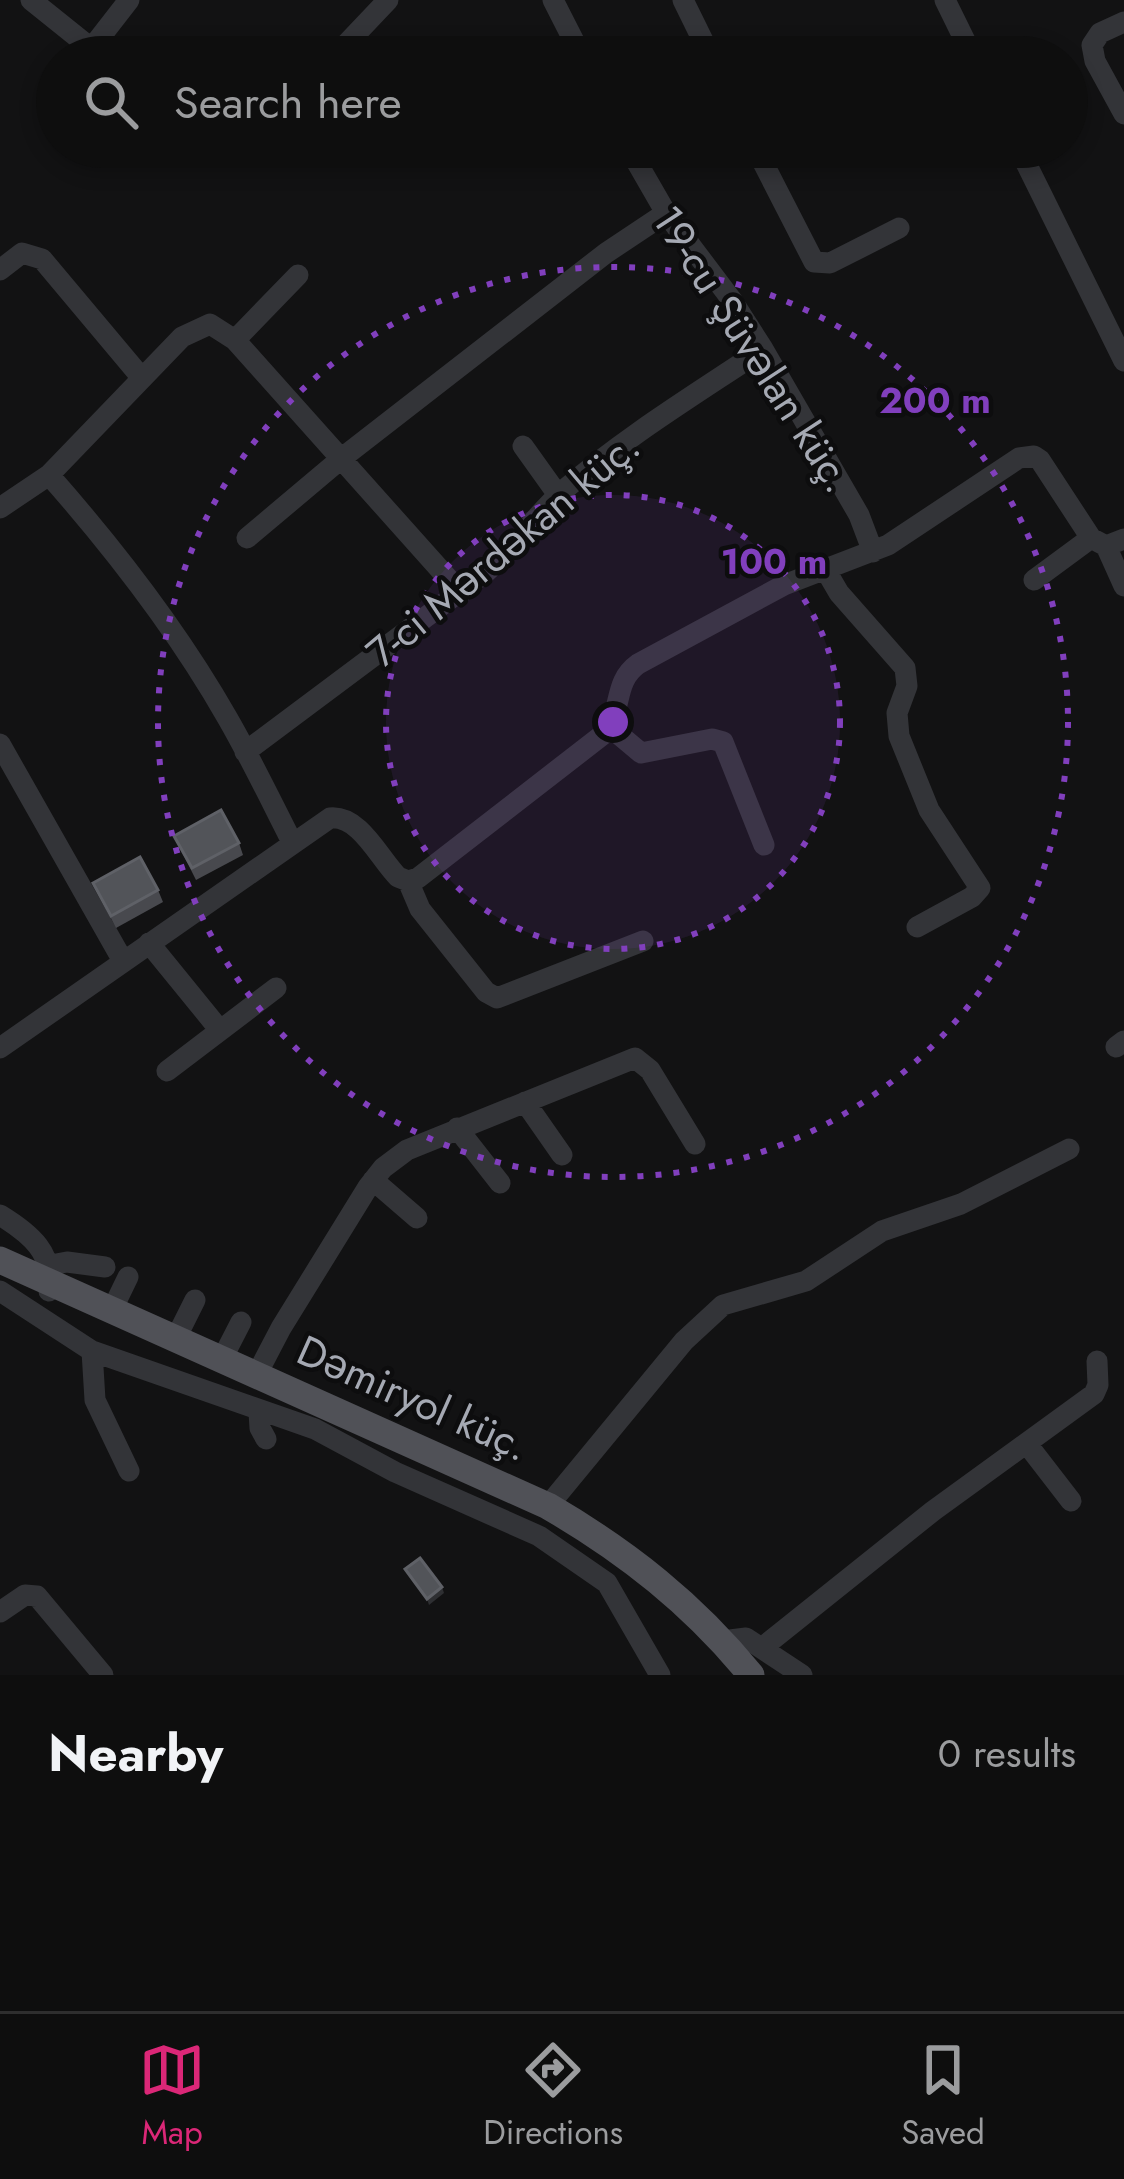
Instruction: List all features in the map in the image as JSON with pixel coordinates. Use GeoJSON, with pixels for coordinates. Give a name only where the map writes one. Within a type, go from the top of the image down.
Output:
{"type":"FeatureCollection","features":[{"type":"Feature","properties":{"kind":"main road","name":"Dəmiryol küç."},"geometry":{"type":"LineString","coordinates":[[0,1260],[548,1507],[653,1575],[722,1640],[751,1675]]}},
{"type":"Feature","properties":{"kind":"main road"},"geometry":{"type":"LineString","coordinates":[[0,1269],[50,1279],[545,1514],[664,1595],[740,1675]]}},
{"type":"Feature","properties":{"kind":"street"},"geometry":{"type":"LineString","coordinates":[[31,0],[75,36]]}},
{"type":"Feature","properties":{"kind":"street"},"geometry":{"type":"LineString","coordinates":[[107,36],[129,0]]}},
{"type":"Feature","properties":{"kind":"street"},"geometry":{"type":"LineString","coordinates":[[354,36],[388,0]]}},
{"type":"Feature","properties":{"kind":"street"},"geometry":{"type":"LineString","coordinates":[[553,0],[571,36]]}},
{"type":"Feature","properties":{"kind":"street"},"geometry":{"type":"LineString","coordinates":[[683,0],[701,36]]}},
{"type":"Feature","properties":{"kind":"street"},"geometry":{"type":"LineString","coordinates":[[945,0],[963,36]]}},
{"type":"Feature","properties":{"kind":"street"},"geometry":{"type":"LineString","coordinates":[[1124,22],[1100,33],[1092,45],[1095,61],[1124,114]]}},
{"type":"Feature","properties":{"kind":"street","name":"19-cu Şüvəlan küç."},"geometry":{"type":"LineString","coordinates":[[640,168],[666,213],[763,349],[859,515],[873,552]]}},
{"type":"Feature","properties":{"kind":"street"},"geometry":{"type":"LineString","coordinates":[[766,168],[814,262],[830,263],[898,228]]}},
{"type":"Feature","properties":{"kind":"street"},"geometry":{"type":"LineString","coordinates":[[1028,168],[1124,361]]}},
{"type":"Feature","properties":{"kind":"street"},"geometry":{"type":"LineString","coordinates":[[248,538],[342,458],[606,253],[666,213]]}},
{"type":"Feature","properties":{"kind":"street"},"geometry":{"type":"LineString","coordinates":[[0,270],[22,253],[42,259],[141,377]]}},
{"type":"Feature","properties":{"kind":"street"},"geometry":{"type":"LineString","coordinates":[[235,340],[298,275]]}},
{"type":"Feature","properties":{"kind":"street"},"geometry":{"type":"LineString","coordinates":[[0,508],[50,475],[182,337],[201,325],[219,328],[235,340],[461,592]]}},
{"type":"Feature","properties":{"kind":"street","name":"7-ci Mərdəkan küç."},"geometry":{"type":"LineString","coordinates":[[245,752],[510,552],[558,495],[600,460],[763,349]]}},
{"type":"Feature","properties":{"kind":"street"},"geometry":{"type":"LineString","coordinates":[[523,446],[558,495]]}},
{"type":"Feature","properties":{"kind":"street"},"geometry":{"type":"LineString","coordinates":[[409,881],[610,727],[620,683],[628,672],[760,597],[873,552],[1026,455],[1040,460],[1107,541],[1124,586]]}},
{"type":"Feature","properties":{"kind":"street"},"geometry":{"type":"LineString","coordinates":[[50,475],[140,584],[208,686],[292,842]]}},
{"type":"Feature","properties":{"kind":"street"},"geometry":{"type":"LineString","coordinates":[[1034,580],[1107,541]]}},
{"type":"Feature","properties":{"kind":"street"},"geometry":{"type":"LineString","coordinates":[[825,569],[839,593],[905,668],[907,686],[897,712],[899,736],[929,810],[980,888],[972,898],[917,927]]}},
{"type":"Feature","properties":{"kind":"street"},"geometry":{"type":"LineString","coordinates":[[610,727],[641,753],[712,739],[723,742],[764,845]]}},
{"type":"Feature","properties":{"kind":"street"},"geometry":{"type":"LineString","coordinates":[[0,745],[123,961]]}},
{"type":"Feature","properties":{"kind":"street"},"geometry":{"type":"LineString","coordinates":[[0,1048],[330,818],[346,818],[393,872],[409,881],[420,909],[486,992],[497,998],[644,940]]}},
{"type":"Feature","properties":{"kind":"street"},"geometry":{"type":"LineString","coordinates":[[149,943],[219,1029]]}},
{"type":"Feature","properties":{"kind":"street"},"geometry":{"type":"LineString","coordinates":[[166,1071],[276,988]]}},
{"type":"Feature","properties":{"kind":"street"},"geometry":{"type":"LineString","coordinates":[[257,1374],[373,1180],[407,1150],[634,1058],[650,1070],[695,1144]]}},
{"type":"Feature","properties":{"kind":"street"},"geometry":{"type":"LineString","coordinates":[[525,1102],[562,1155]]}},
{"type":"Feature","properties":{"kind":"street"},"geometry":{"type":"LineString","coordinates":[[457,1128],[500,1183]]}},
{"type":"Feature","properties":{"kind":"street"},"geometry":{"type":"LineString","coordinates":[[548,1507],[684,1341],[723,1305],[806,1281],[882,1231],[961,1204],[1069,1149]]}},
{"type":"Feature","properties":{"kind":"street"},"geometry":{"type":"LineString","coordinates":[[373,1180],[417,1218]]}},
{"type":"Feature","properties":{"kind":"street"},"geometry":{"type":"LineString","coordinates":[[0,1216],[37,1243],[50,1279],[67,1262],[105,1267]]}},
{"type":"Feature","properties":{"kind":"street"},"geometry":{"type":"LineString","coordinates":[[112,1310],[128,1277]]}},
{"type":"Feature","properties":{"kind":"street","name":"Dəmiryol küç."},"geometry":{"type":"LineString","coordinates":[[0,1291],[92,1351],[315,1429],[432,1489],[524,1528],[584,1565],[615,1592],[661,1675]]}},
{"type":"Feature","properties":{"kind":"street"},"geometry":{"type":"LineString","coordinates":[[176,1338],[195,1300]]}},
{"type":"Feature","properties":{"kind":"street"},"geometry":{"type":"LineString","coordinates":[[222,1359],[241,1322]]}},
{"type":"Feature","properties":{"kind":"street"},"geometry":{"type":"LineString","coordinates":[[92,1351],[94,1400],[129,1471]]}},
{"type":"Feature","properties":{"kind":"street"},"geometry":{"type":"LineString","coordinates":[[763,1647],[933,1511],[1094,1394],[1097,1361]]}},
{"type":"Feature","properties":{"kind":"street"},"geometry":{"type":"LineString","coordinates":[[259,1412],[266,1439]]}},
{"type":"Feature","properties":{"kind":"street"},"geometry":{"type":"LineString","coordinates":[[1027,1444],[1071,1501]]}},
{"type":"Feature","properties":{"kind":"street"},"geometry":{"type":"LineString","coordinates":[[0,1612],[25,1595],[37,1596],[104,1675]]}},
{"type":"Feature","properties":{"kind":"street"},"geometry":{"type":"LineString","coordinates":[[722,1640],[746,1638],[802,1675]]}},
{"type":"Feature","properties":{"kind":"building"},"geometry":{"type":"Polygon","coordinates":[[[221,810],[239,843],[192,868],[174,836],[221,810]]]}},
{"type":"Feature","properties":{"kind":"building"},"geometry":{"type":"Polygon","coordinates":[[[140,857],[158,890],[111,916],[93,883],[140,857]]]}},
{"type":"Feature","properties":{"kind":"building"},"geometry":{"type":"Polygon","coordinates":[[[420,1558],[442,1587],[427,1599],[405,1569],[420,1558]]]}}]}
